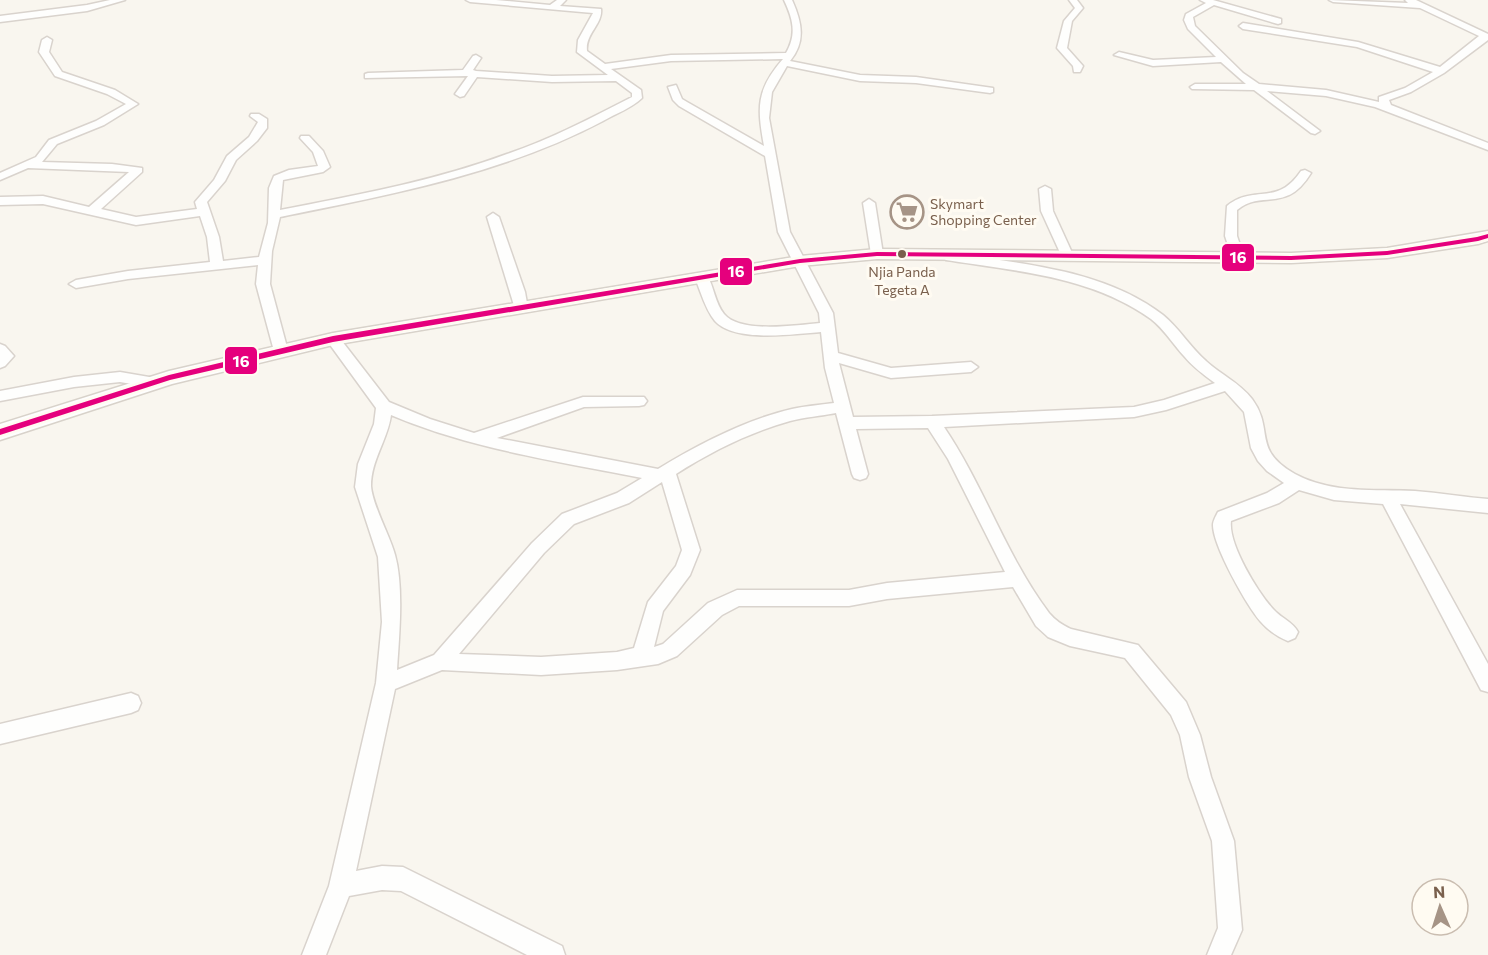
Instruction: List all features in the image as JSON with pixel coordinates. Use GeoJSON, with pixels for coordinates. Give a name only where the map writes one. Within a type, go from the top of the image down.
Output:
{"type":"FeatureCollection","features":[{"type":"Feature","properties":{"kind":"main road"},"geometry":{"type":"LineString","coordinates":[[0,432],[155,383],[333,339],[800,261],[878,254],[1291,258],[1387,253],[1488,236]]}},
{"type":"Feature","properties":{"kind":"street"},"geometry":{"type":"LineString","coordinates":[[0,19],[87,8],[121,0]]}},
{"type":"Feature","properties":{"kind":"street"},"geometry":{"type":"LineString","coordinates":[[274,215],[394,191],[534,148],[579,129],[636,98],[637,92],[604,67],[585,57],[580,48],[584,35],[599,13],[598,11],[470,0]]}},
{"type":"Feature","properties":{"kind":"street"},"geometry":{"type":"LineString","coordinates":[[552,8],[562,0]]}},
{"type":"Feature","properties":{"kind":"street"},"geometry":{"type":"LineString","coordinates":[[788,0],[796,17],[798,34],[787,60],[772,81],[764,107],[774,187],[790,248],[800,261],[826,313],[831,356],[843,415],[860,474]]}},
{"type":"Feature","properties":{"kind":"street"},"geometry":{"type":"LineString","coordinates":[[1073,0],[1079,8],[1067,23],[1062,48],[1078,66],[1077,70]]}},
{"type":"Feature","properties":{"kind":"street"},"geometry":{"type":"LineString","coordinates":[[1333,0],[1419,6]]}},
{"type":"Feature","properties":{"kind":"street"},"geometry":{"type":"LineString","coordinates":[[1387,107],[1383,101],[1386,98],[1408,90],[1441,70],[1486,36],[1409,0]]}},
{"type":"Feature","properties":{"kind":"street"},"geometry":{"type":"LineString","coordinates":[[1315,131],[1256,87],[1193,29],[1188,20],[1208,1],[1255,17],[1341,34]]}},
{"type":"Feature","properties":{"kind":"street"},"geometry":{"type":"LineString","coordinates":[[1243,26],[1352,44],[1441,70]]}},
{"type":"Feature","properties":{"kind":"street"},"geometry":{"type":"LineString","coordinates":[[0,177],[40,159],[53,142],[100,123],[134,104],[111,92],[58,74],[44,52],[47,40]]}},
{"type":"Feature","properties":{"kind":"street"},"geometry":{"type":"LineString","coordinates":[[1119,55],[1153,63],[1225,59]]}},
{"type":"Feature","properties":{"kind":"street"},"geometry":{"type":"LineString","coordinates":[[472,73],[467,71],[476,58]]}},
{"type":"Feature","properties":{"kind":"street"},"geometry":{"type":"LineString","coordinates":[[604,67],[671,58],[787,60],[860,78],[909,80],[990,90]]}},
{"type":"Feature","properties":{"kind":"street"},"geometry":{"type":"LineString","coordinates":[[368,76],[472,73],[552,79],[617,78]]}},
{"type":"Feature","properties":{"kind":"street"},"geometry":{"type":"LineString","coordinates":[[460,94],[472,73]]}},
{"type":"Feature","properties":{"kind":"street"},"geometry":{"type":"LineString","coordinates":[[673,87],[678,100],[683,104],[771,155]]}},
{"type":"Feature","properties":{"kind":"street"},"geometry":{"type":"LineString","coordinates":[[1195,87],[1256,87],[1332,95],[1387,107],[1488,147]]}},
{"type":"Feature","properties":{"kind":"street"},"geometry":{"type":"LineString","coordinates":[[217,264],[213,237],[201,200],[219,181],[228,162],[264,126],[263,122],[255,116]]}},
{"type":"Feature","properties":{"kind":"street"},"geometry":{"type":"LineString","coordinates":[[281,351],[264,293],[265,260],[274,215],[275,188],[279,177],[314,171],[324,166],[318,151],[305,138]]}},
{"type":"Feature","properties":{"kind":"street"},"geometry":{"type":"LineString","coordinates":[[28,165],[112,166],[138,170],[93,210]]}},
{"type":"Feature","properties":{"kind":"street"},"geometry":{"type":"LineString","coordinates":[[1238,257],[1231,236],[1233,206],[1241,202],[1290,192],[1297,187],[1305,173]]}},
{"type":"Feature","properties":{"kind":"street"},"geometry":{"type":"LineString","coordinates":[[1044,189],[1047,211],[1068,256]]}},
{"type":"Feature","properties":{"kind":"street"},"geometry":{"type":"LineString","coordinates":[[0,201],[43,200],[136,221],[203,212]]}},
{"type":"Feature","properties":{"kind":"street"},"geometry":{"type":"LineString","coordinates":[[869,203],[878,254]]}},
{"type":"Feature","properties":{"kind":"street"},"geometry":{"type":"LineString","coordinates":[[494,218],[518,292],[521,309]]}},
{"type":"Feature","properties":{"kind":"street"},"geometry":{"type":"LineString","coordinates":[[944,256],[1056,275],[1112,291],[1159,318],[1194,358],[1250,407],[1256,443],[1264,459],[1297,483],[1339,494],[1389,499],[1415,498],[1488,506]]}},
{"type":"Feature","properties":{"kind":"street"},"geometry":{"type":"LineString","coordinates":[[76,284],[128,274],[265,260]]}},
{"type":"Feature","properties":{"kind":"street"},"geometry":{"type":"LineString","coordinates":[[702,278],[714,309],[722,320],[733,327],[772,330],[828,327]]}},
{"type":"Feature","properties":{"kind":"street"},"geometry":{"type":"LineString","coordinates":[[333,339],[384,406],[424,423],[474,439],[663,473]]}},
{"type":"Feature","properties":{"kind":"street"},"geometry":{"type":"LineString","coordinates":[[0,349],[7,356],[0,363]]}},
{"type":"Feature","properties":{"kind":"street"},"geometry":{"type":"LineString","coordinates":[[831,356],[891,374],[971,367]]}},
{"type":"Feature","properties":{"kind":"street"},"geometry":{"type":"LineString","coordinates":[[0,396],[74,382],[120,377],[155,383]]}},
{"type":"Feature","properties":{"kind":"street"},"geometry":{"type":"LineString","coordinates":[[386,682],[420,672],[441,661],[561,524],[623,498],[663,473],[727,439],[763,424],[791,415],[843,415],[932,422],[1134,412],[1166,405],[1227,385]]}},
{"type":"Feature","properties":{"kind":"street"},"geometry":{"type":"LineString","coordinates":[[474,439],[583,402],[639,401]]}},
{"type":"Feature","properties":{"kind":"street"},"geometry":{"type":"LineString","coordinates":[[314,955],[341,886],[363,795],[386,682],[391,622],[387,557],[363,487],[366,464],[382,424],[384,406]]}},
{"type":"Feature","properties":{"kind":"street"},"geometry":{"type":"LineString","coordinates":[[932,422],[980,503],[1018,579],[1049,626],[1070,637],[1131,651],[1179,710],[1190,735],[1200,777],[1223,841],[1230,930],[1220,948],[1219,955]]}},
{"type":"Feature","properties":{"kind":"street"},"geometry":{"type":"LineString","coordinates":[[638,657],[644,653],[655,608],[684,570],[691,550],[663,473]]}},
{"type":"Feature","properties":{"kind":"street"},"geometry":{"type":"LineString","coordinates":[[1288,632],[1266,614],[1245,582],[1225,540],[1220,521],[1224,517],[1273,498],[1297,483]]}},
{"type":"Feature","properties":{"kind":"street"},"geometry":{"type":"LineString","coordinates":[[1389,499],[1488,683]]}},
{"type":"Feature","properties":{"kind":"street"},"geometry":{"type":"LineString","coordinates":[[441,661],[523,668],[563,666],[658,655],[670,650],[715,609],[737,598],[849,598],[893,591],[1018,579]]}},
{"type":"Feature","properties":{"kind":"street"},"geometry":{"type":"LineString","coordinates":[[0,734],[131,703]]}},
{"type":"Feature","properties":{"kind":"street"},"geometry":{"type":"LineString","coordinates":[[341,886],[382,878],[403,879],[553,955]]}},
{"type":"Feature","properties":{"kind":"transit line","name":"16"},"geometry":{"type":"LineString","coordinates":[[0,432],[169,378],[333,339],[800,261],[877,254],[1291,258],[1387,253],[1488,236]]}},
{"type":"Feature","properties":{"kind":"place","name":"Skymart Shopping Center"},"geometry":{"type":"Point","coordinates":[907,212]}},
{"type":"Feature","properties":{"kind":"place","name":"Njia Panda Tegeta A"},"geometry":{"type":"Point","coordinates":[902,254]}}]}
